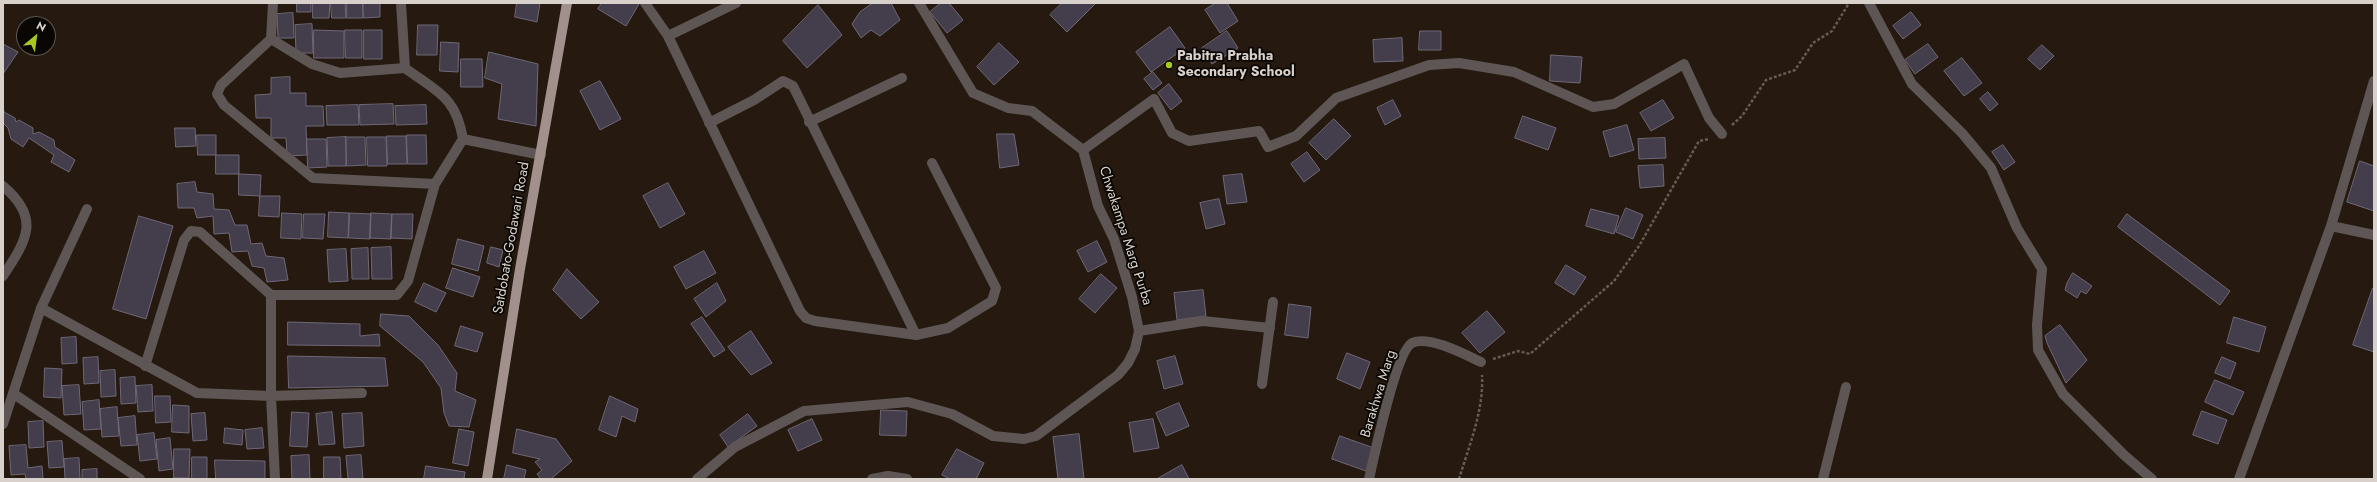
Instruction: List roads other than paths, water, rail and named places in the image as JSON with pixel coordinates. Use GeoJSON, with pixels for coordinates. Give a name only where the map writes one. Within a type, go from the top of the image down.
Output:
{"type":"FeatureCollection","features":[{"type":"Feature","properties":{"kind":"main road","name":"Satdobato-Godawari Road"},"geometry":{"type":"LineString","coordinates":[[487,479],[520,269],[567,3]]}},
{"type":"Feature","properties":{"kind":"street"},"geometry":{"type":"LineString","coordinates":[[273,3],[271,39],[221,85],[217,94],[224,105],[313,178],[435,184]]}},
{"type":"Feature","properties":{"kind":"street"},"geometry":{"type":"LineString","coordinates":[[402,3],[405,68]]}},
{"type":"Feature","properties":{"kind":"street"},"geometry":{"type":"LineString","coordinates":[[645,3],[668,36],[803,314],[815,321],[916,335],[948,328],[992,301],[996,288],[932,163]]}},
{"type":"Feature","properties":{"kind":"street"},"geometry":{"type":"LineString","coordinates":[[668,36],[736,3]]}},
{"type":"Feature","properties":{"kind":"street"},"geometry":{"type":"LineString","coordinates":[[919,3],[973,93],[1008,108],[1032,111],[1083,150],[1154,99],[1172,133],[1189,142],[1259,131],[1268,147],[1296,136],[1336,98],[1429,65],[1460,63],[1514,72],[1593,106],[1614,104],[1684,64],[1709,118],[1722,134]]}},
{"type":"Feature","properties":{"kind":"street"},"geometry":{"type":"LineString","coordinates":[[1869,3],[1912,84],[1962,133],[1991,168],[2017,228],[2042,269],[2037,325],[2038,350],[2063,394],[2124,454],[2152,479]]}},
{"type":"Feature","properties":{"kind":"street"},"geometry":{"type":"LineString","coordinates":[[145,366],[184,240],[191,231],[200,232],[271,295],[397,295],[408,281],[435,184],[463,139],[460,119],[450,101],[405,68],[340,73],[312,64],[271,39]]}},
{"type":"Feature","properties":{"kind":"street"},"geometry":{"type":"LineString","coordinates":[[809,122],[902,78]]}},
{"type":"Feature","properties":{"kind":"street"},"geometry":{"type":"LineString","coordinates":[[709,123],[754,100],[783,81],[793,86],[809,122],[916,335]]}},
{"type":"Feature","properties":{"kind":"street"},"geometry":{"type":"LineString","coordinates":[[2239,479],[2331,226],[2374,82]]}},
{"type":"Feature","properties":{"kind":"street"},"geometry":{"type":"LineString","coordinates":[[463,139],[541,155]]}},
{"type":"Feature","properties":{"kind":"street","name":"Chwakampa Marg Purba"},"geometry":{"type":"LineString","coordinates":[[697,479],[735,447],[804,411],[908,402],[952,414],[994,436],[1024,439],[1036,436],[1118,375],[1128,363],[1135,349],[1139,331],[1132,297],[1114,239],[1098,206],[1083,150]]}},
{"type":"Feature","properties":{"kind":"street"},"geometry":{"type":"LineString","coordinates":[[3,186],[23,207],[27,223],[23,246],[3,276]]}},
{"type":"Feature","properties":{"kind":"street"},"geometry":{"type":"LineString","coordinates":[[3,424],[6,406],[14,394],[41,308],[87,209]]}},
{"type":"Feature","properties":{"kind":"street"},"geometry":{"type":"LineString","coordinates":[[2331,226],[2374,235]]}},
{"type":"Feature","properties":{"kind":"street"},"geometry":{"type":"LineString","coordinates":[[271,295],[271,396],[275,479]]}},
{"type":"Feature","properties":{"kind":"street"},"geometry":{"type":"LineString","coordinates":[[1262,384],[1273,302]]}},
{"type":"Feature","properties":{"kind":"street"},"geometry":{"type":"LineString","coordinates":[[41,308],[197,393],[271,396],[362,393]]}},
{"type":"Feature","properties":{"kind":"street"},"geometry":{"type":"LineString","coordinates":[[1139,331],[1203,321],[1270,328]]}},
{"type":"Feature","properties":{"kind":"street","name":"Barakhwa Marg"},"geometry":{"type":"LineString","coordinates":[[1369,479],[1382,422],[1403,355],[1411,344],[1422,341],[1449,348],[1482,362]]}},
{"type":"Feature","properties":{"kind":"street"},"geometry":{"type":"LineString","coordinates":[[1823,479],[1846,387]]}},
{"type":"Feature","properties":{"kind":"street"},"geometry":{"type":"LineString","coordinates":[[14,394],[140,479]]}},
{"type":"Feature","properties":{"kind":"street"},"geometry":{"type":"LineString","coordinates":[[872,479],[888,476],[907,479]]}},
{"type":"Feature","properties":{"kind":"place","name":"Pabitra Prabha Secondary School"},"geometry":{"type":"Point","coordinates":[1169,65]}}]}
